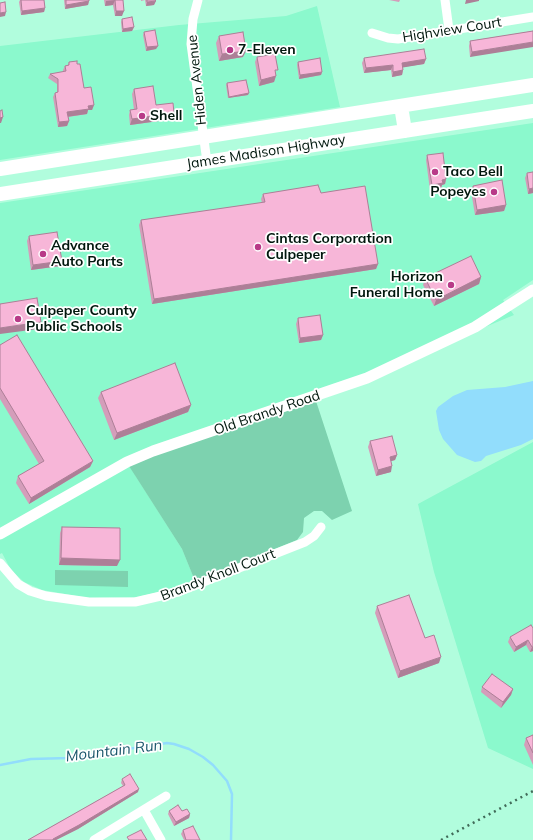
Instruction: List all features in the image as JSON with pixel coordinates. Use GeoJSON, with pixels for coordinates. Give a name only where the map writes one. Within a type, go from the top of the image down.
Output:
{"type":"FeatureCollection","features":[{"type":"Feature","properties":{"kind":"main road","name":"James Madison Highway"},"geometry":{"type":"LineString","coordinates":[[0,169],[533,85]]}},
{"type":"Feature","properties":{"kind":"main road"},"geometry":{"type":"LineString","coordinates":[[401,106],[405,131]]}},
{"type":"Feature","properties":{"kind":"main road","name":"James Madison Highway"},"geometry":{"type":"LineString","coordinates":[[0,194],[533,111]]}},
{"type":"Feature","properties":{"kind":"street","name":"Hiden Avenue"},"geometry":{"type":"LineString","coordinates":[[198,0],[193,19],[191,44],[207,162]]}},
{"type":"Feature","properties":{"kind":"street"},"geometry":{"type":"LineString","coordinates":[[445,0],[449,30]]}},
{"type":"Feature","properties":{"kind":"street","name":"Highview Court"},"geometry":{"type":"LineString","coordinates":[[372,33],[388,38],[398,39],[533,17]]}},
{"type":"Feature","properties":{"kind":"street","name":"Old Brandy Road"},"geometry":{"type":"LineString","coordinates":[[0,534],[127,462],[153,451],[367,378],[475,327],[533,290]]}},
{"type":"Feature","properties":{"kind":"street","name":"Brandy Knoll Court"},"geometry":{"type":"LineString","coordinates":[[0,563],[18,584],[30,591],[46,596],[89,602],[135,602],[178,592],[298,545],[312,538],[321,527]]}},
{"type":"Feature","properties":{"kind":"street"},"geometry":{"type":"LineString","coordinates":[[94,840],[166,796]]}},
{"type":"Feature","properties":{"kind":"street"},"geometry":{"type":"LineString","coordinates":[[144,810],[162,840]]}},
{"type":"Feature","properties":{"kind":"shaded area"},"geometry":{"type":"Polygon","coordinates":[[[317,6],[340,107],[0,160],[0,46],[179,25],[286,16],[317,6]]]}},
{"type":"Feature","properties":{"kind":"shaded area"},"geometry":{"type":"Polygon","coordinates":[[[533,123],[533,280],[503,300],[514,315],[144,469],[135,475],[182,549],[195,581],[172,589],[137,597],[88,598],[42,590],[24,582],[11,570],[2,553],[0,554],[0,203],[533,123]]]}},
{"type":"Feature","properties":{"kind":"shaded area"},"geometry":{"type":"Polygon","coordinates":[[[316,401],[352,511],[332,520],[322,511],[314,511],[304,518],[303,532],[297,540],[195,581],[182,549],[129,466],[141,460],[316,401]]]}},
{"type":"Feature","properties":{"kind":"shaded area"},"geometry":{"type":"Polygon","coordinates":[[[533,442],[533,769],[488,748],[434,572],[418,504],[533,442]]]}},
{"type":"Feature","properties":{"kind":"shaded area"},"geometry":{"type":"Polygon","coordinates":[[[55,570],[128,571],[128,587],[55,585],[55,570]]]}},
{"type":"Feature","properties":{"kind":"water"},"geometry":{"type":"Polygon","coordinates":[[[533,381],[533,439],[521,445],[486,456],[481,461],[475,462],[457,455],[443,439],[439,430],[436,411],[438,407],[453,396],[467,390],[505,387],[533,381]]]}},
{"type":"Feature","properties":{"kind":"building"},"geometry":{"type":"Polygon","coordinates":[[[21,0],[44,0],[45,8],[22,11],[21,0]]]}},
{"type":"Feature","properties":{"kind":"building"},"geometry":{"type":"Polygon","coordinates":[[[66,0],[89,0],[89,1],[66,5],[66,0]]]}},
{"type":"Feature","properties":{"kind":"building"},"geometry":{"type":"Polygon","coordinates":[[[115,0],[123,0],[124,11],[116,11],[115,0]]]}},
{"type":"Feature","properties":{"kind":"building"},"geometry":{"type":"Polygon","coordinates":[[[147,0],[155,0],[156,1],[147,2],[147,0]]]}},
{"type":"Feature","properties":{"kind":"building"},"geometry":{"type":"Polygon","coordinates":[[[5,2],[6,12],[0,13],[0,3],[5,2]]]}},
{"type":"Feature","properties":{"kind":"building"},"geometry":{"type":"Polygon","coordinates":[[[132,17],[134,27],[123,29],[122,19],[132,17]]]}},
{"type":"Feature","properties":{"kind":"building"},"geometry":{"type":"Polygon","coordinates":[[[155,30],[158,46],[147,47],[144,32],[155,30]]]}},
{"type":"Feature","properties":{"kind":"building"},"geometry":{"type":"Polygon","coordinates":[[[533,31],[533,42],[472,52],[470,41],[533,31]]]}},
{"type":"Feature","properties":{"kind":"building"},"geometry":{"type":"Polygon","coordinates":[[[243,32],[246,51],[222,54],[219,36],[243,32]]]}},
{"type":"Feature","properties":{"kind":"building"},"geometry":{"type":"Polygon","coordinates":[[[424,49],[426,59],[402,63],[403,70],[393,72],[393,65],[366,68],[364,58],[424,49]]]}},
{"type":"Feature","properties":{"kind":"building"},"geometry":{"type":"Polygon","coordinates":[[[275,54],[278,70],[275,70],[276,76],[261,80],[257,57],[275,54]]]}},
{"type":"Feature","properties":{"kind":"building"},"geometry":{"type":"Polygon","coordinates":[[[320,58],[322,72],[300,75],[298,62],[320,58]]]}},
{"type":"Feature","properties":{"kind":"building"},"geometry":{"type":"Polygon","coordinates":[[[77,61],[77,64],[80,64],[84,88],[91,87],[94,105],[88,106],[89,109],[67,112],[69,121],[59,122],[55,93],[58,92],[58,79],[50,74],[66,71],[65,66],[69,65],[69,62],[77,61]]]}},
{"type":"Feature","properties":{"kind":"building","name":"7-Eleven"},"geometry":{"type":"Polygon","coordinates":[[[246,80],[249,93],[229,97],[227,83],[246,80]]]}},
{"type":"Feature","properties":{"kind":"building"},"geometry":{"type":"Polygon","coordinates":[[[153,86],[156,105],[173,103],[174,113],[132,119],[130,110],[137,109],[134,89],[153,86]]]}},
{"type":"Feature","properties":{"kind":"building"},"geometry":{"type":"Polygon","coordinates":[[[2,110],[3,117],[0,118],[0,111],[2,110]]]}},
{"type":"Feature","properties":{"kind":"building","name":"Taco Bell"},"geometry":{"type":"Polygon","coordinates":[[[443,153],[446,179],[442,180],[443,183],[432,185],[427,155],[443,153]]]}},
{"type":"Feature","properties":{"kind":"building"},"geometry":{"type":"Polygon","coordinates":[[[533,172],[533,188],[529,189],[527,173],[533,172]]]}},
{"type":"Feature","properties":{"kind":"building"},"geometry":{"type":"Polygon","coordinates":[[[502,180],[506,205],[477,210],[473,186],[502,180]]]}},
{"type":"Feature","properties":{"kind":"building","name":"Cintas Corporation Culpeper"},"geometry":{"type":"Polygon","coordinates":[[[318,185],[321,193],[365,186],[378,264],[154,299],[141,220],[265,202],[263,194],[318,185]]]}},
{"type":"Feature","properties":{"kind":"building","name":"Advance Auto Parts"},"geometry":{"type":"Polygon","coordinates":[[[57,232],[62,261],[33,265],[29,236],[57,232]]]}},
{"type":"Feature","properties":{"kind":"building","name":"Horizon Funeral Home"},"geometry":{"type":"Polygon","coordinates":[[[471,256],[481,277],[436,300],[425,278],[471,256]]]}},
{"type":"Feature","properties":{"kind":"building","name":"Culpeper County Public Schools"},"geometry":{"type":"Polygon","coordinates":[[[37,298],[41,322],[0,328],[0,304],[37,298]]]}},
{"type":"Feature","properties":{"kind":"building"},"geometry":{"type":"Polygon","coordinates":[[[320,315],[323,335],[300,338],[298,318],[320,315]]]}},
{"type":"Feature","properties":{"kind":"building"},"geometry":{"type":"Polygon","coordinates":[[[17,335],[93,461],[31,498],[18,476],[44,461],[0,388],[0,345],[17,335]]]}},
{"type":"Feature","properties":{"kind":"building"},"geometry":{"type":"Polygon","coordinates":[[[175,363],[191,405],[117,433],[101,392],[175,363]]]}},
{"type":"Feature","properties":{"kind":"building"},"geometry":{"type":"Polygon","coordinates":[[[392,436],[397,455],[390,457],[392,466],[378,470],[370,441],[392,436]]]}},
{"type":"Feature","properties":{"kind":"building"},"geometry":{"type":"Polygon","coordinates":[[[62,527],[120,528],[120,560],[61,558],[62,527]]]}},
{"type":"Feature","properties":{"kind":"building"},"geometry":{"type":"Polygon","coordinates":[[[409,595],[425,638],[434,635],[441,657],[400,671],[377,606],[409,595]]]}},
{"type":"Feature","properties":{"kind":"building"},"geometry":{"type":"Polygon","coordinates":[[[531,625],[533,628],[533,647],[528,640],[516,647],[510,637],[531,625]]]}},
{"type":"Feature","properties":{"kind":"building"},"geometry":{"type":"Polygon","coordinates":[[[492,674],[513,689],[503,702],[482,687],[492,674]]]}},
{"type":"Feature","properties":{"kind":"building"},"geometry":{"type":"Polygon","coordinates":[[[533,735],[533,753],[526,738],[533,735]]]}},
{"type":"Feature","properties":{"kind":"building"},"geometry":{"type":"Polygon","coordinates":[[[130,774],[139,789],[53,840],[28,840],[125,785],[122,779],[130,774]]]}},
{"type":"Feature","properties":{"kind":"building"},"geometry":{"type":"Polygon","coordinates":[[[178,805],[182,811],[187,809],[190,814],[176,822],[169,811],[178,805]]]}},
{"type":"Feature","properties":{"kind":"building"},"geometry":{"type":"Polygon","coordinates":[[[193,826],[200,840],[186,840],[183,830],[193,826]]]}},
{"type":"Feature","properties":{"kind":"building"},"geometry":{"type":"Polygon","coordinates":[[[141,830],[147,840],[129,840],[127,837],[141,830]]]}},
{"type":"Feature","properties":{"kind":"waterway","name":"Mountain Run"},"geometry":{"type":"LineString","coordinates":[[0,765],[31,759],[69,758],[167,743],[174,744],[189,749],[203,757],[213,765],[227,781],[232,794],[231,840]]}},
{"type":"Feature","properties":{"kind":"railway"},"geometry":{"type":"LineString","coordinates":[[441,840],[533,791]]}},
{"type":"Feature","properties":{"kind":"place","name":"7-Eleven"},"geometry":{"type":"Point","coordinates":[230,50]}},
{"type":"Feature","properties":{"kind":"place","name":"Shell"},"geometry":{"type":"Point","coordinates":[142,116]}},
{"type":"Feature","properties":{"kind":"place","name":"Taco Bell"},"geometry":{"type":"Point","coordinates":[435,172]}},
{"type":"Feature","properties":{"kind":"place","name":"Popeyes"},"geometry":{"type":"Point","coordinates":[494,192]}},
{"type":"Feature","properties":{"kind":"place","name":"Cintas Corporation Culpeper"},"geometry":{"type":"Point","coordinates":[258,247]}},
{"type":"Feature","properties":{"kind":"place","name":"Advance Auto Parts"},"geometry":{"type":"Point","coordinates":[43,254]}},
{"type":"Feature","properties":{"kind":"place","name":"Horizon Funeral Home"},"geometry":{"type":"Point","coordinates":[451,285]}},
{"type":"Feature","properties":{"kind":"place","name":"Culpeper County Public Schools"},"geometry":{"type":"Point","coordinates":[18,319]}}]}
